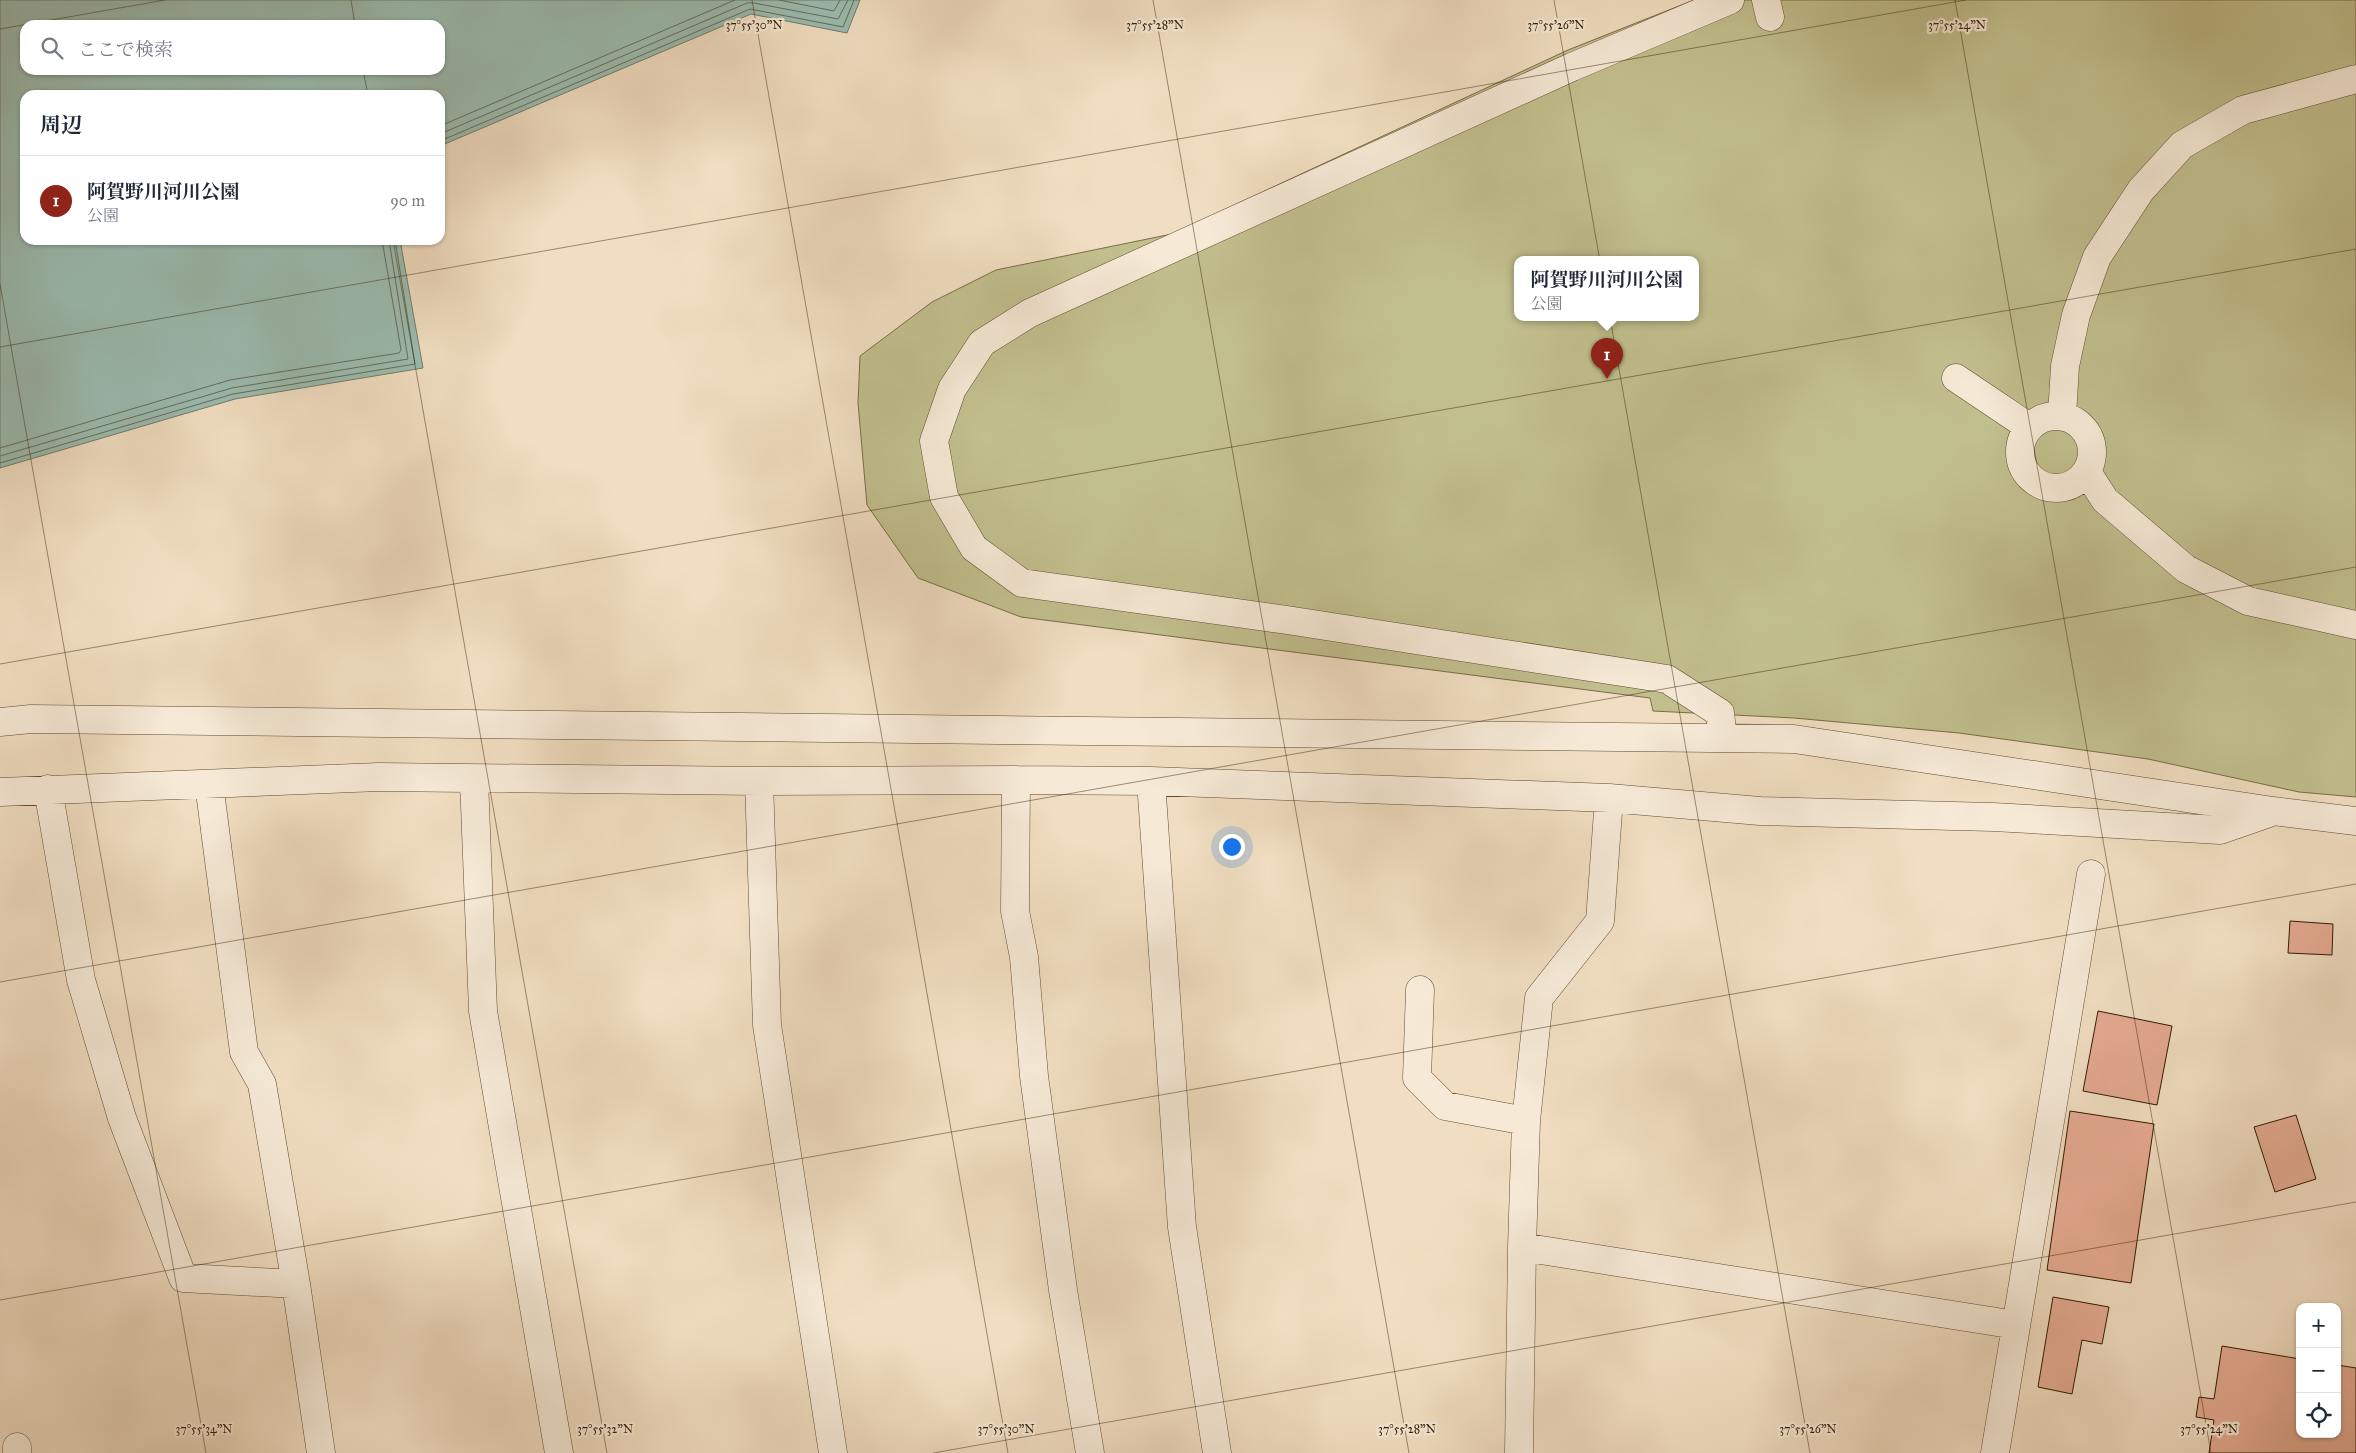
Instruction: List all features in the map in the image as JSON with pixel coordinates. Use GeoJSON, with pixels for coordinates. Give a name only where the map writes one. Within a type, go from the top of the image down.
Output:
{"type":"FeatureCollection","features":[{"type":"Feature","properties":{"kind":"street"},"geometry":{"type":"LineString","coordinates":[[1723,738],[1720,713],[1667,679],[1287,620],[1022,583],[974,548],[944,497],[934,441],[952,389],[982,343],[1030,313],[1572,67],[1730,0]]}},
{"type":"Feature","properties":{"kind":"street"},"geometry":{"type":"LineString","coordinates":[[2062,416],[2065,366],[2076,315],[2097,257],[2141,190],[2182,145],[2243,110],[2356,79]]}},
{"type":"Feature","properties":{"kind":"street"},"geometry":{"type":"LineString","coordinates":[[1956,378],[2029,427]]}},
{"type":"Feature","properties":{"kind":"street"},"geometry":{"type":"LineString","coordinates":[[2050,416],[2062,416],[2073,420],[2083,427],[2090,438],[2092,461],[2087,472],[2079,482],[2055,489],[2043,487],[2033,481],[2025,472],[2020,461],[2019,449],[2022,437],[2029,427],[2050,416]]}},
{"type":"Feature","properties":{"kind":"street"},"geometry":{"type":"LineString","coordinates":[[2087,472],[2105,500],[2186,569],[2248,600],[2356,625]]}},
{"type":"Feature","properties":{"kind":"street"},"geometry":{"type":"LineString","coordinates":[[0,722],[61,719],[1794,739],[2273,811],[2356,821]]}},
{"type":"Feature","properties":{"kind":"street"},"geometry":{"type":"LineString","coordinates":[[0,792],[379,777],[759,781],[1151,781],[1609,798],[1760,811],[1993,816],[2220,830],[2273,811]]}},
{"type":"Feature","properties":{"kind":"street"},"geometry":{"type":"LineString","coordinates":[[474,779],[483,1011],[559,1453]]}},
{"type":"Feature","properties":{"kind":"street"},"geometry":{"type":"LineString","coordinates":[[1016,780],[1015,911],[1024,956],[1034,1076],[1063,1290],[1090,1453]]}},
{"type":"Feature","properties":{"kind":"street"},"geometry":{"type":"LineString","coordinates":[[759,781],[767,1025],[833,1453]]}},
{"type":"Feature","properties":{"kind":"street"},"geometry":{"type":"LineString","coordinates":[[1151,781],[1182,1227],[1217,1453]]}},
{"type":"Feature","properties":{"kind":"street"},"geometry":{"type":"LineString","coordinates":[[209,784],[244,1052],[262,1084],[296,1284],[321,1453]]}},
{"type":"Feature","properties":{"kind":"street"},"geometry":{"type":"LineString","coordinates":[[48,789],[81,980],[122,1118],[183,1278],[296,1284]]}},
{"type":"Feature","properties":{"kind":"street"},"geometry":{"type":"LineString","coordinates":[[1519,1453],[1526,1121],[1539,998],[1600,921],[1609,798]]}},
{"type":"Feature","properties":{"kind":"street"},"geometry":{"type":"LineString","coordinates":[[1995,1453],[2092,874]]}},
{"type":"Feature","properties":{"kind":"street"},"geometry":{"type":"LineString","coordinates":[[1420,990],[1417,1078],[1445,1106],[1526,1121]]}},
{"type":"Feature","properties":{"kind":"street"},"geometry":{"type":"LineString","coordinates":[[1522,1247],[2016,1325]]}},
{"type":"Feature","properties":{"kind":"shaded area"},"geometry":{"type":"Polygon","coordinates":[[[1694,0],[2356,0],[2356,797],[2299,792],[2148,759],[1959,733],[1794,718],[1653,711],[1650,698],[1021,617],[918,578],[867,505],[858,403],[860,356],[932,302],[996,270],[1172,234],[1568,50],[1694,0]]]}},
{"type":"Feature","properties":{"kind":"water"},"geometry":{"type":"Polygon","coordinates":[[[0,0],[860,0],[847,33],[751,14],[445,144],[445,90],[20,90],[20,245],[401,245],[423,368],[235,399],[0,468],[0,0]]]}},
{"type":"Feature","properties":{"kind":"building"},"geometry":{"type":"Polygon","coordinates":[[[2290,921],[2333,924],[2332,955],[2288,953],[2290,921]]]}},
{"type":"Feature","properties":{"kind":"building"},"geometry":{"type":"Polygon","coordinates":[[[2098,1011],[2172,1026],[2157,1105],[2083,1091],[2098,1011]]]}},
{"type":"Feature","properties":{"kind":"building"},"geometry":{"type":"Polygon","coordinates":[[[2070,1111],[2154,1124],[2131,1283],[2047,1270],[2070,1111]]]}},
{"type":"Feature","properties":{"kind":"building"},"geometry":{"type":"Polygon","coordinates":[[[2296,1115],[2316,1179],[2275,1192],[2254,1127],[2296,1115]]]}},
{"type":"Feature","properties":{"kind":"building"},"geometry":{"type":"Polygon","coordinates":[[[2053,1297],[2109,1307],[2102,1344],[2082,1340],[2072,1394],[2038,1387],[2053,1297]]]}},
{"type":"Feature","properties":{"kind":"building"},"geometry":{"type":"Polygon","coordinates":[[[2222,1346],[2296,1358],[2296,1438],[2341,1438],[2341,1366],[2356,1368],[2356,1453],[2209,1453],[2214,1420],[2196,1417],[2199,1397],[2214,1399],[2222,1346]]]}},
{"type":"Feature","properties":{"kind":"place","name":"阿賀野川河川公園"},"geometry":{"type":"Point","coordinates":[1607,379]}}]}
